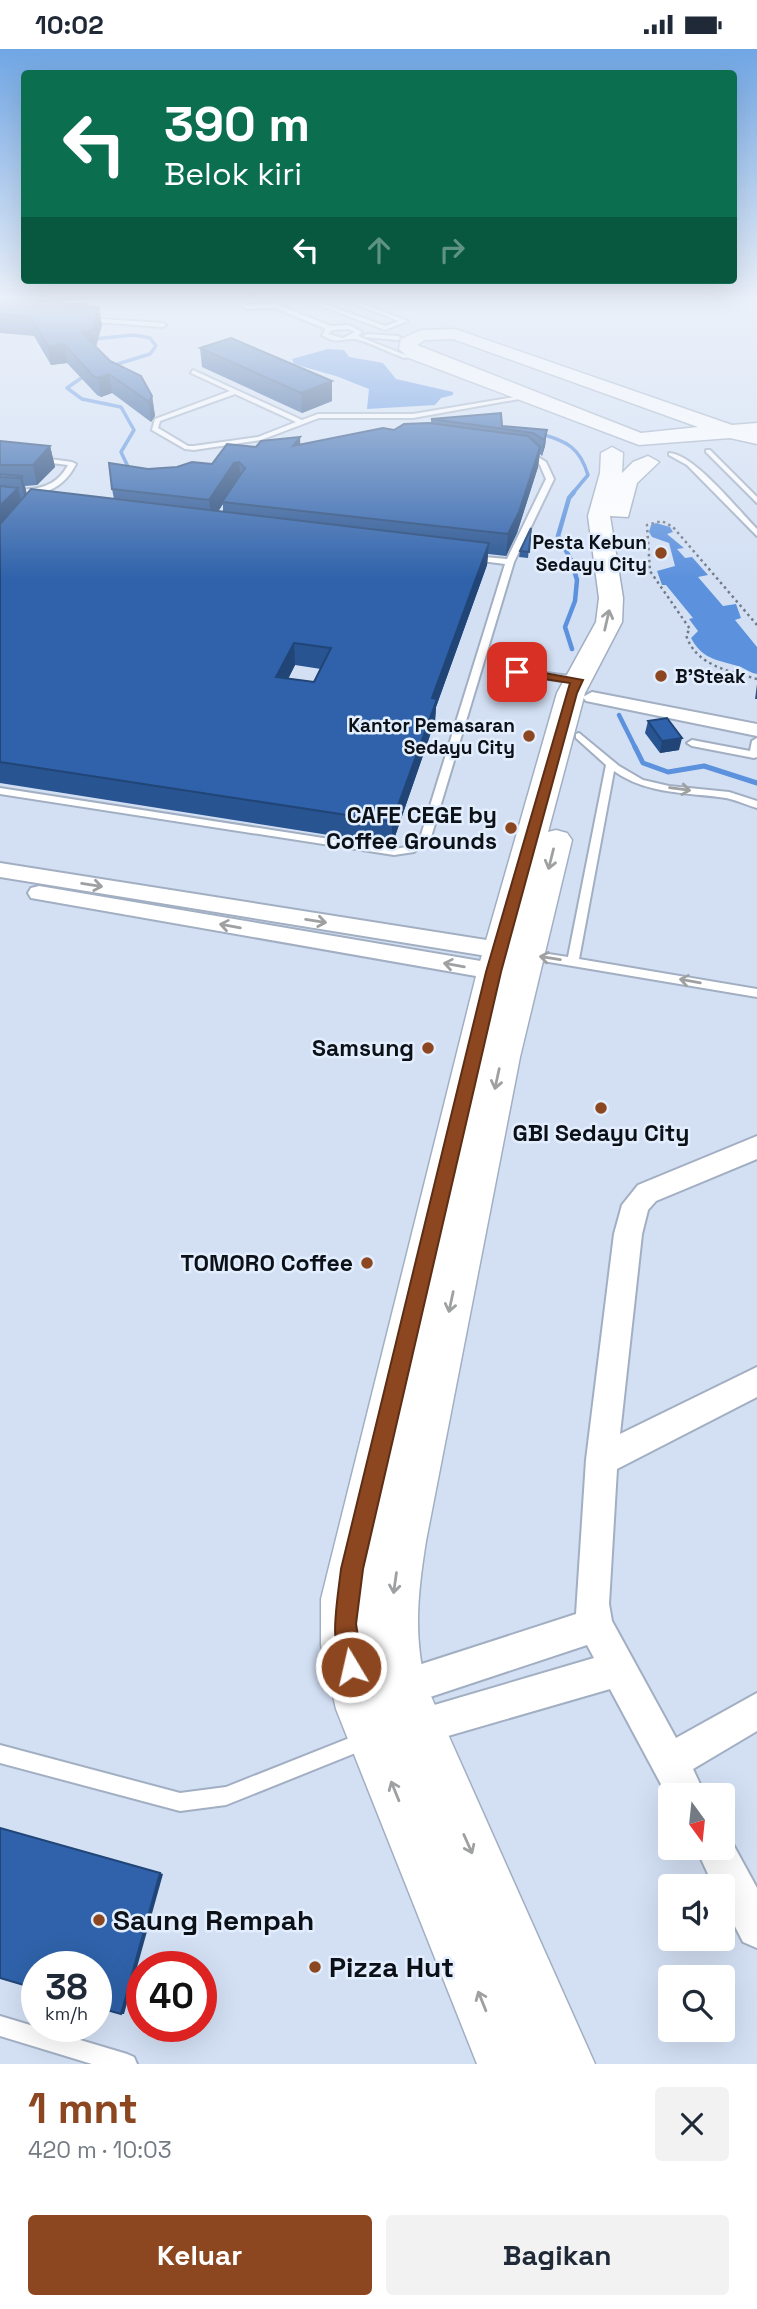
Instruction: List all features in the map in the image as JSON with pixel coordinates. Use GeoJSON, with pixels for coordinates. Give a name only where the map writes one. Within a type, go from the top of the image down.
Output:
{"type":"FeatureCollection","features":[{"type":"Feature","properties":{"kind":"main road"},"geometry":{"type":"LineString","coordinates":[[502,391],[659,445],[661,457]]}},
{"type":"Feature","properties":{"kind":"main road"},"geometry":{"type":"LineString","coordinates":[[504,391],[576,424],[627,461],[661,457],[756,434]]}},
{"type":"Feature","properties":{"kind":"main road"},"geometry":{"type":"LineString","coordinates":[[626,391],[732,432]]}},
{"type":"Feature","properties":{"kind":"main road"},"geometry":{"type":"LineString","coordinates":[[630,391],[756,434]]}},
{"type":"Feature","properties":{"kind":"main road"},"geometry":{"type":"LineString","coordinates":[[564,2064],[397,1718],[351,1667],[345,1624],[346,1599],[510,963],[585,689],[610,617],[611,598],[599,516],[611,473],[611,450],[619,441],[732,432],[756,434]]}},
{"type":"Feature","properties":{"kind":"main road"},"geometry":{"type":"LineString","coordinates":[[510,963],[579,736],[585,689],[628,626],[628,593],[620,532],[622,493],[631,472],[661,457]]}},
{"type":"Feature","properties":{"kind":"main road"},"geometry":{"type":"LineString","coordinates":[[397,1718],[508,2064]]}},
{"type":"Feature","properties":{"kind":"street"},"geometry":{"type":"LineString","coordinates":[[585,689],[757,717]]}},
{"type":"Feature","properties":{"kind":"street"},"geometry":{"type":"LineString","coordinates":[[585,689],[757,730]]}},
{"type":"Feature","properties":{"kind":"street"},"geometry":{"type":"LineString","coordinates":[[0,870],[36,884],[510,963]]}},
{"type":"Feature","properties":{"kind":"street"},"geometry":{"type":"LineString","coordinates":[[0,887],[36,884]]}},
{"type":"Feature","properties":{"kind":"street"},"geometry":{"type":"LineString","coordinates":[[680,1783],[595,1625],[592,1604],[602,1460],[628,1234],[636,1205],[647,1193],[757,1147]]}},
{"type":"Feature","properties":{"kind":"street"},"geometry":{"type":"LineString","coordinates":[[602,1460],[757,1381]]}},
{"type":"Feature","properties":{"kind":"street"},"geometry":{"type":"LineString","coordinates":[[397,1718],[595,1625]]}},
{"type":"Feature","properties":{"kind":"street"},"geometry":{"type":"LineString","coordinates":[[397,1718],[618,1669]]}},
{"type":"Feature","properties":{"kind":"street"},"geometry":{"type":"LineString","coordinates":[[669,1763],[757,1711]]}},
{"type":"Feature","properties":{"kind":"street"},"geometry":{"type":"LineString","coordinates":[[721,1860],[757,1928]]}},
{"type":"Feature","properties":{"kind":"lane"},"geometry":{"type":"LineString","coordinates":[[297,421],[234,392],[157,420],[154,427],[187,448],[259,439],[297,421],[326,415],[413,416],[521,398]]}},
{"type":"Feature","properties":{"kind":"lane"},"geometry":{"type":"LineString","coordinates":[[0,791],[394,852],[410,850],[426,837],[510,562],[550,479],[547,470],[537,458],[528,452],[517,451]]}},
{"type":"Feature","properties":{"kind":"lane"},"geometry":{"type":"LineString","coordinates":[[708,451],[757,501]]}},
{"type":"Feature","properties":{"kind":"lane"},"geometry":{"type":"LineString","coordinates":[[0,490],[37,493],[48,490],[72,464],[27,457]]}},
{"type":"Feature","properties":{"kind":"lane"},"geometry":{"type":"LineString","coordinates":[[661,457],[690,463],[757,534]]}},
{"type":"Feature","properties":{"kind":"lane"},"geometry":{"type":"LineString","coordinates":[[708,482],[735,479]]}},
{"type":"Feature","properties":{"kind":"lane"},"geometry":{"type":"LineString","coordinates":[[469,558],[510,562]]}},
{"type":"Feature","properties":{"kind":"lane"},"geometry":{"type":"LineString","coordinates":[[501,670],[585,689]]}},
{"type":"Feature","properties":{"kind":"lane"},"geometry":{"type":"LineString","coordinates":[[579,736],[611,764],[640,782]]}},
{"type":"Feature","properties":{"kind":"lane"},"geometry":{"type":"LineString","coordinates":[[692,743],[754,755],[757,741]]}},
{"type":"Feature","properties":{"kind":"lane"},"geometry":{"type":"LineString","coordinates":[[573,962],[611,764]]}},
{"type":"Feature","properties":{"kind":"lane"},"geometry":{"type":"LineString","coordinates":[[608,778],[729,795],[757,805]]}},
{"type":"Feature","properties":{"kind":"lane"},"geometry":{"type":"LineString","coordinates":[[510,963],[573,962],[757,993]]}},
{"type":"Feature","properties":{"kind":"lane"},"geometry":{"type":"LineString","coordinates":[[0,1754],[180,1803],[226,1796],[397,1718]]}},
{"type":"Feature","properties":{"kind":"lane"},"geometry":{"type":"LineString","coordinates":[[0,2026],[127,2064]]}},
{"type":"Feature","properties":{"kind":"path"},"geometry":{"type":"LineString","coordinates":[[757,625],[673,527],[662,521],[647,525],[650,572],[690,629],[686,635],[687,642],[699,656],[718,667],[757,679]]}},
{"type":"Feature","properties":{"kind":"water"},"geometry":{"type":"Polygon","coordinates":[[[369,391],[453,392],[453,395],[441,398],[435,405],[367,409],[369,391]]]}},
{"type":"Feature","properties":{"kind":"water"},"geometry":{"type":"Polygon","coordinates":[[[656,523],[670,527],[673,532],[667,534],[684,548],[677,549],[685,558],[692,557],[708,575],[698,577],[723,606],[736,604],[741,618],[735,620],[757,647],[757,674],[713,659],[696,646],[691,638],[698,631],[689,619],[693,618],[666,585],[662,585],[657,571],[675,566],[669,543],[652,537],[649,532],[651,525],[656,523]]]}},
{"type":"Feature","properties":{"kind":"building"},"geometry":{"type":"Polygon","coordinates":[[[133,391],[149,391],[152,396],[149,402],[133,391]]]}},
{"type":"Feature","properties":{"kind":"building"},"geometry":{"type":"Polygon","coordinates":[[[501,413],[502,426],[547,430],[544,440],[533,433],[431,419],[501,413]]]}},
{"type":"Feature","properties":{"kind":"building"},"geometry":{"type":"Polygon","coordinates":[[[429,423],[528,436],[540,447],[519,512],[508,534],[222,502],[245,468],[239,462],[234,463],[209,500],[112,489],[109,463],[148,469],[177,467],[192,462],[212,464],[227,444],[256,447],[261,441],[300,437],[293,446],[383,428],[394,430],[404,424],[429,423]]]}},
{"type":"Feature","properties":{"kind":"building"},"geometry":{"type":"Polygon","coordinates":[[[0,441],[50,446],[33,465],[0,465],[0,441]]]}},
{"type":"Feature","properties":{"kind":"building"},"geometry":{"type":"Polygon","coordinates":[[[0,474],[22,476],[0,477],[0,474]]]}},
{"type":"Feature","properties":{"kind":"building"},"geometry":{"type":"Polygon","coordinates":[[[0,486],[18,488],[0,506],[0,486]]]}},
{"type":"Feature","properties":{"kind":"building"},"geometry":{"type":"Polygon","coordinates":[[[31,489],[489,543],[432,698],[437,699],[392,822],[0,762],[0,524],[31,489]],[[294,643],[276,677],[314,682],[331,648],[294,643]]]}},
{"type":"Feature","properties":{"kind":"building"},"geometry":{"type":"Polygon","coordinates":[[[531,528],[529,552],[520,551],[531,528]]]}},
{"type":"Feature","properties":{"kind":"building"},"geometry":{"type":"Polygon","coordinates":[[[667,718],[682,738],[662,741],[648,721],[667,718]]]}},
{"type":"Feature","properties":{"kind":"building"},"geometry":{"type":"Polygon","coordinates":[[[0,1828],[160,1873],[138,1951],[126,1951],[126,1996],[121,2014],[112,2011],[112,1951],[21,1951],[21,1984],[0,1978],[0,1828]]]}},
{"type":"Feature","properties":{"kind":"waterway"},"geometry":{"type":"LineString","coordinates":[[71,391],[82,399],[121,407],[134,430],[121,452],[130,471]]}},
{"type":"Feature","properties":{"kind":"waterway"},"geometry":{"type":"LineString","coordinates":[[541,434],[565,443],[581,458],[588,475],[572,494]]}},
{"type":"Feature","properties":{"kind":"waterway"},"geometry":{"type":"LineString","coordinates":[[572,649],[565,627],[575,601],[577,580],[571,560],[558,536],[569,498],[574,492]]}},
{"type":"Feature","properties":{"kind":"waterway"},"geometry":{"type":"LineString","coordinates":[[619,715],[643,763],[668,772],[704,766],[757,783]]}},
{"type":"Feature","properties":{"kind":"place","name":"Pesta Kebun Sedayu City"},"geometry":{"type":"Point","coordinates":[661,553]}},
{"type":"Feature","properties":{"kind":"place","name":"B'Steak"},"geometry":{"type":"Point","coordinates":[661,676]}},
{"type":"Feature","properties":{"kind":"place","name":"Kantor Pemasaran Sedayu City"},"geometry":{"type":"Point","coordinates":[529,736]}},
{"type":"Feature","properties":{"kind":"place","name":"CAFE CEGE by Coffee Grounds"},"geometry":{"type":"Point","coordinates":[511,828]}},
{"type":"Feature","properties":{"kind":"place","name":"Samsung"},"geometry":{"type":"Point","coordinates":[428,1048]}},
{"type":"Feature","properties":{"kind":"place","name":"GBI Sedayu City"},"geometry":{"type":"Point","coordinates":[601,1108]}},
{"type":"Feature","properties":{"kind":"place","name":"TOMORO Coffee"},"geometry":{"type":"Point","coordinates":[367,1263]}},
{"type":"Feature","properties":{"kind":"place","name":"Saung Rempah"},"geometry":{"type":"Point","coordinates":[99,1920]}},
{"type":"Feature","properties":{"kind":"place","name":"Pizza Hut"},"geometry":{"type":"Point","coordinates":[315,1967]}},
{"type":"Feature","properties":{"kind":"route"},"geometry":{"type":"LineString","coordinates":[[351,1667],[345,1624],[346,1599],[352,1569],[494,972],[571,693],[578,680],[517,672]]}}]}
